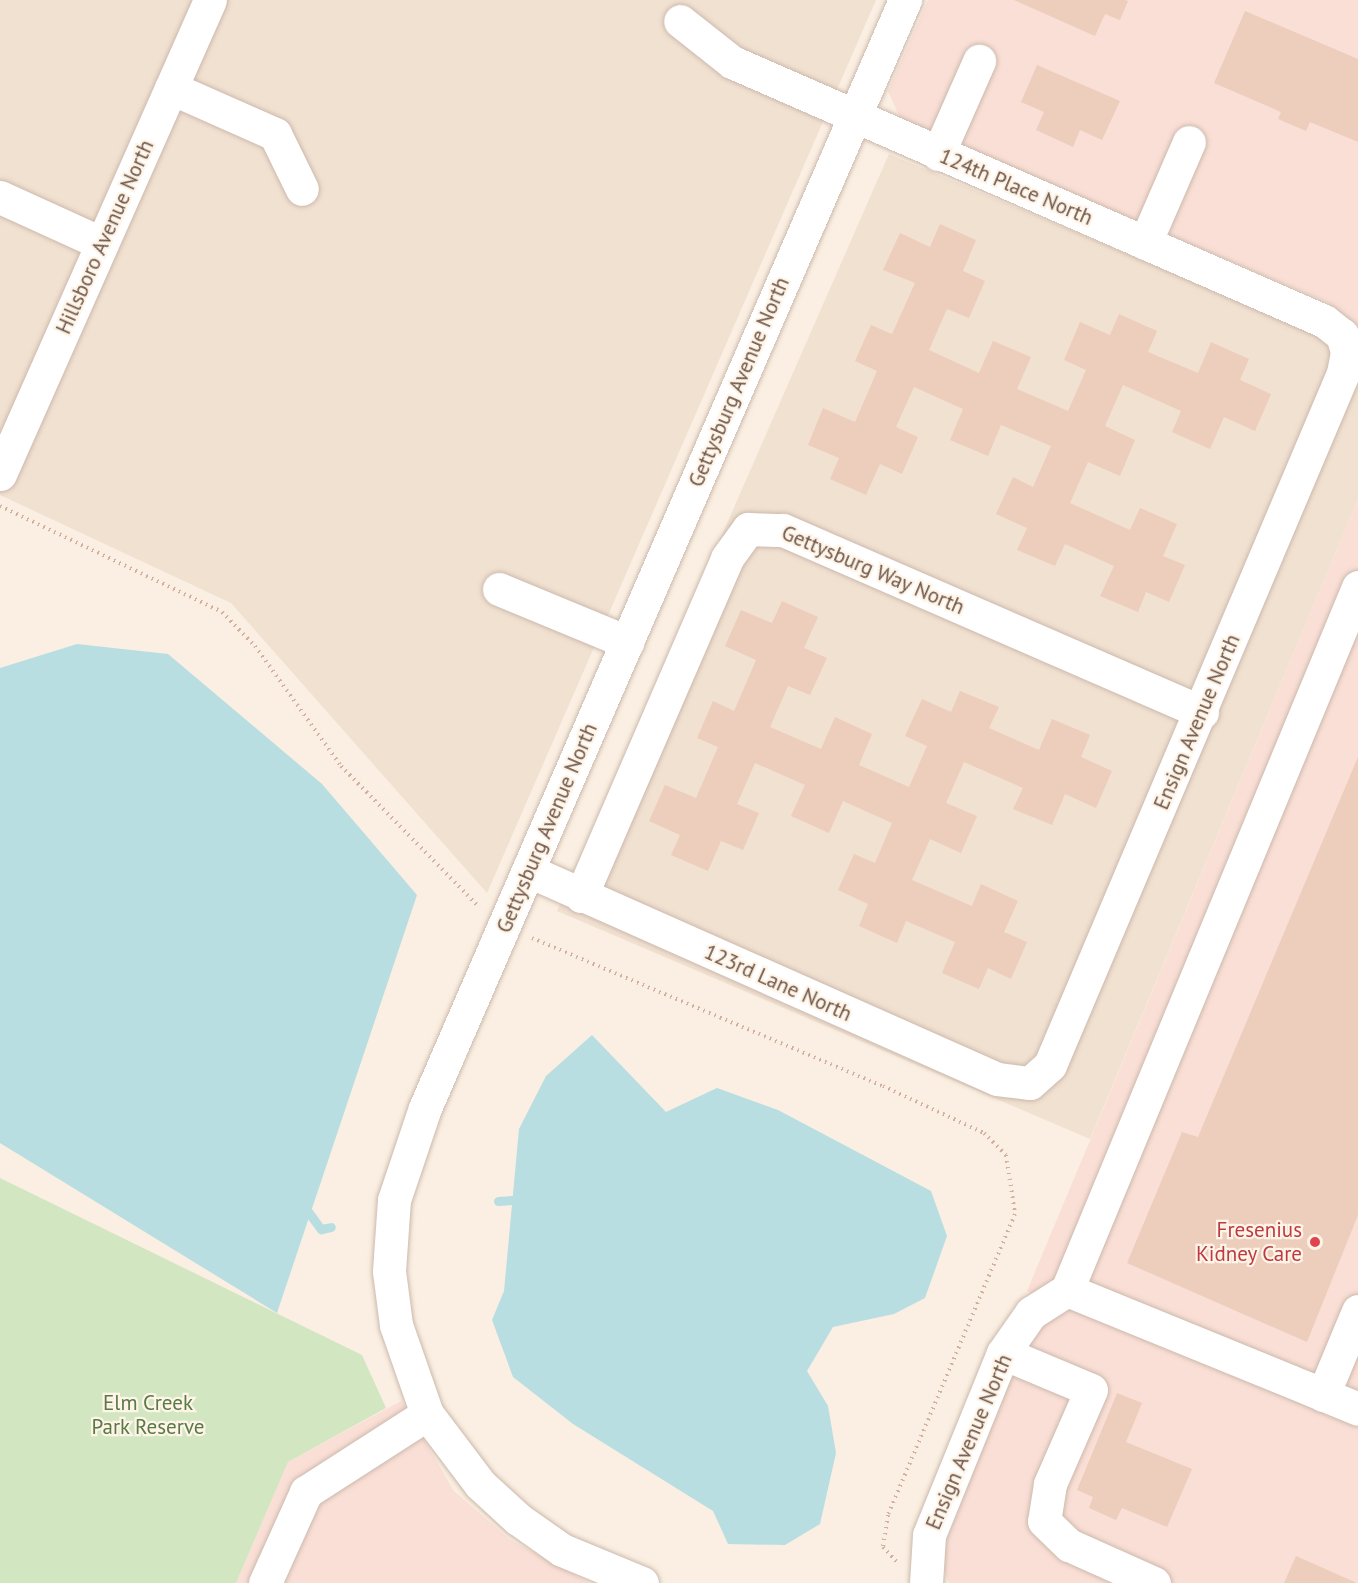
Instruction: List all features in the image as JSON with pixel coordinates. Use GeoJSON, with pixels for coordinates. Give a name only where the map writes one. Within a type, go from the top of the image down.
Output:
{"type":"FeatureCollection","features":[{"type":"Feature","properties":{"kind":"street","name":"Hillsboro Avenue North"},"geometry":{"type":"LineString","coordinates":[[0,474],[210,0]]}},
{"type":"Feature","properties":{"kind":"street","name":"Gettysburg Avenue North"},"geometry":{"type":"LineString","coordinates":[[642,1583],[562,1550],[518,1520],[480,1484],[427,1414],[396,1325],[389,1271],[394,1200],[425,1108],[506,926],[905,0]]}},
{"type":"Feature","properties":{"kind":"street","name":"124th Place North"},"geometry":{"type":"LineString","coordinates":[[680,21],[732,62],[1324,321],[1342,335],[1347,352]]}},
{"type":"Feature","properties":{"kind":"street"},"geometry":{"type":"LineString","coordinates":[[938,154],[979,62]]}},
{"type":"Feature","properties":{"kind":"street"},"geometry":{"type":"LineString","coordinates":[[171,88],[275,134],[302,189]]}},
{"type":"Feature","properties":{"kind":"street"},"geometry":{"type":"LineString","coordinates":[[1145,243],[1189,142]]}},
{"type":"Feature","properties":{"kind":"street"},"geometry":{"type":"LineString","coordinates":[[0,197],[101,243]]}},
{"type":"Feature","properties":{"kind":"street","name":"Ensign Avenue North"},"geometry":{"type":"LineString","coordinates":[[1030,1083],[1050,1065],[1202,712],[1343,373],[1347,352]]}},
{"type":"Feature","properties":{"kind":"street","name":"Gettysburg Way North"},"geometry":{"type":"LineString","coordinates":[[581,896],[727,558],[748,529],[783,530],[1202,712]]}},
{"type":"Feature","properties":{"kind":"street"},"geometry":{"type":"LineString","coordinates":[[1358,587],[1067,1290],[1358,1409]]}},
{"type":"Feature","properties":{"kind":"street"},"geometry":{"type":"LineString","coordinates":[[499,589],[627,642]]}},
{"type":"Feature","properties":{"kind":"street","name":"123rd Lane North"},"geometry":{"type":"LineString","coordinates":[[529,871],[997,1079],[1030,1083]]}},
{"type":"Feature","properties":{"kind":"street","name":"Ensign Avenue North"},"geometry":{"type":"LineString","coordinates":[[925,1575],[929,1535],[1003,1353],[1031,1314],[1067,1290]]}},
{"type":"Feature","properties":{"kind":"street"},"geometry":{"type":"LineString","coordinates":[[1323,1395],[1358,1311]]}},
{"type":"Feature","properties":{"kind":"street"},"geometry":{"type":"LineString","coordinates":[[1003,1353],[1091,1390],[1050,1484],[1044,1521],[1069,1545],[1154,1583]]}},
{"type":"Feature","properties":{"kind":"street"},"geometry":{"type":"LineString","coordinates":[[265,1583],[306,1492],[427,1414]]}},
{"type":"Feature","properties":{"kind":"path"},"geometry":{"type":"LineString","coordinates":[[0,506],[222,612],[255,646],[341,766],[456,886],[506,926],[883,1086],[984,1133],[1006,1155],[1015,1214],[888,1515],[883,1547],[894,1561],[925,1575]]}},
{"type":"Feature","properties":{"kind":"shaded area"},"geometry":{"type":"Polygon","coordinates":[[[0,0],[876,0],[487,893],[231,603],[0,495],[0,0]]]}},
{"type":"Feature","properties":{"kind":"shaded area"},"geometry":{"type":"Polygon","coordinates":[[[928,0],[1358,0],[1358,334],[1329,303],[901,120],[888,91],[928,0]]]}},
{"type":"Feature","properties":{"kind":"shaded area"},"geometry":{"type":"Polygon","coordinates":[[[889,154],[1358,351],[1358,499],[1090,1139],[557,911],[889,154]]]}},
{"type":"Feature","properties":{"kind":"shaded area"},"geometry":{"type":"Polygon","coordinates":[[[1358,499],[1358,1583],[949,1583],[941,1563],[944,1547],[1041,1297],[1027,1291],[1358,499]]]}},
{"type":"Feature","properties":{"kind":"shaded area"},"geometry":{"type":"Polygon","coordinates":[[[401,1401],[454,1491],[509,1539],[589,1583],[236,1583],[288,1462],[401,1401]]]}},
{"type":"Feature","properties":{"kind":"green space","name":"Elm Creek Park Reserve"},"geometry":{"type":"Polygon","coordinates":[[[0,1178],[362,1355],[386,1408],[288,1462],[236,1583],[0,1583],[0,1178]]]}},
{"type":"Feature","properties":{"kind":"water"},"geometry":{"type":"Polygon","coordinates":[[[77,644],[168,654],[322,784],[417,895],[277,1313],[0,1143],[0,668],[77,644]]]}},
{"type":"Feature","properties":{"kind":"water"},"geometry":{"type":"Polygon","coordinates":[[[592,1035],[666,1112],[717,1088],[778,1110],[931,1191],[947,1236],[925,1298],[894,1314],[833,1327],[807,1371],[828,1406],[836,1453],[820,1524],[785,1545],[728,1544],[713,1511],[573,1424],[513,1377],[492,1320],[504,1291],[519,1129],[546,1076],[592,1035]]]}},
{"type":"Feature","properties":{"kind":"building"},"geometry":{"type":"Polygon","coordinates":[[[1014,0],[1128,1],[1120,20],[1105,14],[1095,36],[1014,0]]]}},
{"type":"Feature","properties":{"kind":"building"},"geometry":{"type":"Polygon","coordinates":[[[1245,11],[1358,59],[1358,142],[1310,122],[1306,131],[1278,119],[1281,112],[1214,83],[1245,11]]]}},
{"type":"Feature","properties":{"kind":"building"},"geometry":{"type":"Polygon","coordinates":[[[1037,65],[1120,101],[1102,140],[1080,130],[1073,147],[1036,130],[1044,112],[1021,102],[1037,65]]]}},
{"type":"Feature","properties":{"kind":"building"},"geometry":{"type":"Polygon","coordinates":[[[940,224],[976,240],[963,271],[985,281],[969,318],[947,309],[929,350],[979,373],[993,341],[1031,357],[1017,389],[1068,411],[1086,370],[1064,360],[1080,322],[1110,335],[1119,314],[1157,331],[1148,352],[1198,373],[1211,342],[1249,359],[1240,380],[1271,394],[1255,431],[1224,417],[1210,449],[1172,432],[1181,411],[1123,385],[1105,426],[1135,440],[1120,476],[1088,462],[1070,503],[1130,530],[1140,508],[1177,524],[1163,556],[1185,565],[1169,602],[1146,592],[1138,612],[1100,596],[1114,566],[1065,544],[1055,566],[1017,550],[1027,528],[996,514],[1013,477],[1033,487],[1051,446],[1001,425],[988,456],[950,440],[963,409],[914,387],[896,427],[918,437],[902,474],[880,464],[866,495],[830,479],[839,458],[808,445],[823,408],[855,422],[877,371],[855,361],[871,325],[892,334],[915,283],[883,270],[900,233],[930,247],[940,224]]]}},
{"type":"Feature","properties":{"kind":"building"},"geometry":{"type":"Polygon","coordinates":[[[782,601],[818,617],[804,648],[827,658],[810,695],[788,686],[770,727],[821,749],[835,717],[872,734],[859,765],[909,787],[927,746],[905,736],[922,699],[951,712],[960,691],[999,707],[989,728],[1039,750],[1052,719],[1090,735],[1081,757],[1112,771],[1096,808],[1065,794],[1052,825],[1013,809],[1023,788],[964,762],[946,803],[977,816],[961,853],[930,839],[912,880],[972,906],[981,884],[1018,901],[1004,932],[1027,942],[1011,979],[988,968],[979,989],[942,973],[955,942],[906,921],[897,943],[859,926],[868,904],[838,890],[854,854],[875,863],[892,823],[843,801],[829,833],[791,816],[805,785],[755,763],[737,804],[759,813],[743,850],[721,841],[708,871],[671,855],[680,835],[649,821],[665,785],[696,798],[718,747],[697,738],[713,701],[734,711],[756,660],[725,646],[741,610],[772,623],[782,601]]]}},
{"type":"Feature","properties":{"kind":"building"},"geometry":{"type":"Polygon","coordinates":[[[1358,757],[1358,1215],[1307,1342],[1127,1263],[1182,1132],[1198,1137],[1358,757]]]}},
{"type":"Feature","properties":{"kind":"building"},"geometry":{"type":"Polygon","coordinates":[[[1117,1393],[1142,1403],[1126,1442],[1192,1469],[1167,1527],[1122,1508],[1116,1520],[1089,1508],[1093,1497],[1077,1490],[1117,1393]]]}},
{"type":"Feature","properties":{"kind":"building"},"geometry":{"type":"Polygon","coordinates":[[[1296,1556],[1357,1583],[1284,1583],[1296,1556]]]}},
{"type":"Feature","properties":{"kind":"waterway"},"geometry":{"type":"LineString","coordinates":[[498,1201],[513,1200]]}},
{"type":"Feature","properties":{"kind":"waterway"},"geometry":{"type":"LineString","coordinates":[[304,1206],[321,1229],[331,1227]]}},
{"type":"Feature","properties":{"kind":"place","name":"Fresenius Kidney Care"},"geometry":{"type":"Point","coordinates":[1315,1242]}}]}
